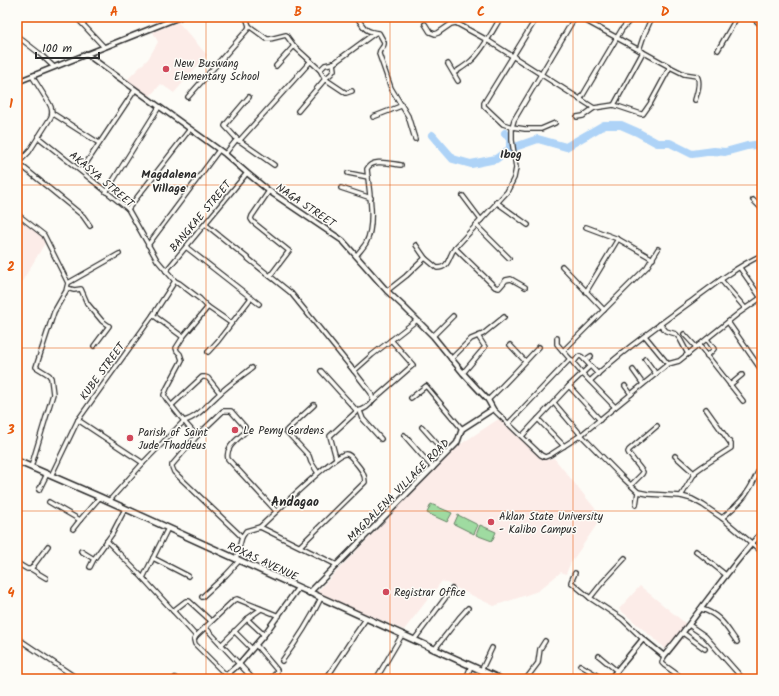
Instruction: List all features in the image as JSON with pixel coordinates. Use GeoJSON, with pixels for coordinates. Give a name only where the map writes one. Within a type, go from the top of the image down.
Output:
{"type":"FeatureCollection","features":[{"type":"Feature","properties":{"kind":"main road","name":"ROXAS AVENUE"},"geometry":{"type":"LineString","coordinates":[[17,461],[109,501],[500,679]]}},
{"type":"Feature","properties":{"kind":"street"},"geometry":{"type":"LineString","coordinates":[[76,17],[104,47]]}},
{"type":"Feature","properties":{"kind":"street"},"geometry":{"type":"LineString","coordinates":[[17,82],[180,17]]}},
{"type":"Feature","properties":{"kind":"street"},"geometry":{"type":"LineString","coordinates":[[246,17],[249,26],[267,39],[286,35],[294,46],[320,70],[325,79],[346,93],[352,91]]}},
{"type":"Feature","properties":{"kind":"street"},"geometry":{"type":"LineString","coordinates":[[357,17],[364,28],[370,33],[379,34],[384,42],[384,46],[380,50],[379,54],[391,88],[408,116],[415,139]]}},
{"type":"Feature","properties":{"kind":"street"},"geometry":{"type":"LineString","coordinates":[[453,17],[456,23],[487,40],[594,108]]}},
{"type":"Feature","properties":{"kind":"street"},"geometry":{"type":"LineString","coordinates":[[424,24],[430,32],[435,34],[451,24],[456,23],[460,17]]}},
{"type":"Feature","properties":{"kind":"street"},"geometry":{"type":"LineString","coordinates":[[454,73],[473,59],[501,17]]}},
{"type":"Feature","properties":{"kind":"street"},"geometry":{"type":"LineString","coordinates":[[536,17],[484,103],[484,106],[503,124],[512,127],[541,129],[555,123]]}},
{"type":"Feature","properties":{"kind":"street"},"geometry":{"type":"LineString","coordinates":[[416,245],[425,258],[437,268],[445,266],[451,252],[496,202],[507,192],[514,178],[516,168],[512,140],[512,127],[514,120],[575,17]]}},
{"type":"Feature","properties":{"kind":"street"},"geometry":{"type":"LineString","coordinates":[[579,17],[670,67],[684,74],[697,76],[699,83],[695,100]]}},
{"type":"Feature","properties":{"kind":"street"},"geometry":{"type":"LineString","coordinates":[[639,50],[652,17]]}},
{"type":"Feature","properties":{"kind":"street"},"geometry":{"type":"LineString","coordinates":[[718,50],[738,17]]}},
{"type":"Feature","properties":{"kind":"street"},"geometry":{"type":"LineString","coordinates":[[752,17],[762,26]]}},
{"type":"Feature","properties":{"kind":"street"},"geometry":{"type":"LineString","coordinates":[[580,100],[622,29],[631,19]]}},
{"type":"Feature","properties":{"kind":"street"},"geometry":{"type":"LineString","coordinates":[[188,96],[248,29],[249,26]]}},
{"type":"Feature","properties":{"kind":"street"},"geometry":{"type":"LineString","coordinates":[[320,70],[324,65],[333,63],[375,33]]}},
{"type":"Feature","properties":{"kind":"street"},"geometry":{"type":"LineString","coordinates":[[17,36],[54,68]]}},
{"type":"Feature","properties":{"kind":"street"},"geometry":{"type":"LineString","coordinates":[[276,66],[294,46]]}},
{"type":"Feature","properties":{"kind":"street"},"geometry":{"type":"LineString","coordinates":[[614,105],[643,52]]}},
{"type":"Feature","properties":{"kind":"street","name":"NAGA STREET"},"geometry":{"type":"LineString","coordinates":[[86,54],[225,154],[246,174],[269,191],[343,241],[387,291],[433,336],[463,373],[488,400]]}},
{"type":"Feature","properties":{"kind":"street"},"geometry":{"type":"LineString","coordinates":[[225,154],[238,140],[243,137],[310,62]]}},
{"type":"Feature","properties":{"kind":"street"},"geometry":{"type":"LineString","coordinates":[[298,111],[334,70],[333,63]]}},
{"type":"Feature","properties":{"kind":"street"},"geometry":{"type":"LineString","coordinates":[[448,64],[458,81]]}},
{"type":"Feature","properties":{"kind":"street"},"geometry":{"type":"LineString","coordinates":[[577,117],[583,116],[594,108],[614,105],[641,114],[644,113],[670,67]]}},
{"type":"Feature","properties":{"kind":"street"},"geometry":{"type":"LineString","coordinates":[[32,76],[52,107],[52,113],[29,152],[18,163],[83,216],[90,226]]}},
{"type":"Feature","properties":{"kind":"street"},"geometry":{"type":"LineString","coordinates":[[81,171],[135,90]]}},
{"type":"Feature","properties":{"kind":"street"},"geometry":{"type":"LineString","coordinates":[[249,96],[225,126],[238,140],[274,165]]}},
{"type":"Feature","properties":{"kind":"street"},"geometry":{"type":"LineString","coordinates":[[372,118],[401,106]]}},
{"type":"Feature","properties":{"kind":"street"},"geometry":{"type":"LineString","coordinates":[[106,192],[159,107]]}},
{"type":"Feature","properties":{"kind":"street"},"geometry":{"type":"LineString","coordinates":[[52,113],[100,143]]}},
{"type":"Feature","properties":{"kind":"street"},"geometry":{"type":"LineString","coordinates":[[128,209],[190,129]]}},
{"type":"Feature","properties":{"kind":"street","name":"AKASYA STREET"},"geometry":{"type":"LineString","coordinates":[[38,137],[128,209],[157,260],[175,281],[180,283],[200,298],[208,307],[231,323]]}},
{"type":"Feature","properties":{"kind":"street"},"geometry":{"type":"LineString","coordinates":[[148,245],[219,150]]}},
{"type":"Feature","properties":{"kind":"street"},"geometry":{"type":"LineString","coordinates":[[356,256],[366,244],[369,233],[371,198],[367,169],[368,166],[373,163],[380,162],[401,165]]}},
{"type":"Feature","properties":{"kind":"street"},"geometry":{"type":"LineString","coordinates":[[348,172],[368,177]]}},
{"type":"Feature","properties":{"kind":"street","name":"BANGKAE STREET"},"geometry":{"type":"LineString","coordinates":[[166,271],[246,174]]}},
{"type":"Feature","properties":{"kind":"street"},"geometry":{"type":"LineString","coordinates":[[340,188],[371,198]]}},
{"type":"Feature","properties":{"kind":"street"},"geometry":{"type":"LineString","coordinates":[[269,191],[251,218],[253,222],[289,251],[270,276]]}},
{"type":"Feature","properties":{"kind":"street"},"geometry":{"type":"LineString","coordinates":[[463,196],[481,220]]}},
{"type":"Feature","properties":{"kind":"street"},"geometry":{"type":"LineString","coordinates":[[753,200],[762,209]]}},
{"type":"Feature","properties":{"kind":"street"},"geometry":{"type":"LineString","coordinates":[[496,202],[528,225]]}},
{"type":"Feature","properties":{"kind":"street"},"geometry":{"type":"LineString","coordinates":[[17,214],[44,235],[68,286],[76,290],[81,289],[87,303],[102,321],[109,326],[94,346]]}},
{"type":"Feature","properties":{"kind":"street"},"geometry":{"type":"LineString","coordinates":[[205,224],[291,293],[371,393],[373,400]]}},
{"type":"Feature","properties":{"kind":"street"},"geometry":{"type":"LineString","coordinates":[[476,225],[509,258]]}},
{"type":"Feature","properties":{"kind":"street"},"geometry":{"type":"LineString","coordinates":[[586,227],[618,239],[653,259]]}},
{"type":"Feature","properties":{"kind":"street"},"geometry":{"type":"LineString","coordinates":[[586,292],[618,239]]}},
{"type":"Feature","properties":{"kind":"street"},"geometry":{"type":"LineString","coordinates":[[186,247],[259,304]]}},
{"type":"Feature","properties":{"kind":"street"},"geometry":{"type":"LineString","coordinates":[[455,248],[494,287],[499,288],[506,280],[511,279],[524,287]]}},
{"type":"Feature","properties":{"kind":"street"},"geometry":{"type":"LineString","coordinates":[[563,351],[647,267],[658,249]]}},
{"type":"Feature","properties":{"kind":"street"},"geometry":{"type":"LineString","coordinates":[[31,467],[53,394],[51,378],[49,375],[36,367],[54,312],[68,286],[119,254]]}},
{"type":"Feature","properties":{"kind":"street"},"geometry":{"type":"LineString","coordinates":[[590,380],[660,324],[721,280],[761,255],[762,260]]}},
{"type":"Feature","properties":{"kind":"street"},"geometry":{"type":"LineString","coordinates":[[387,291],[425,258]]}},
{"type":"Feature","properties":{"kind":"street"},"geometry":{"type":"LineString","coordinates":[[562,266],[604,310]]}},
{"type":"Feature","properties":{"kind":"street"},"geometry":{"type":"LineString","coordinates":[[539,347],[488,400],[493,409],[508,424],[545,457],[581,435],[668,364],[679,361],[745,308],[762,298],[740,268]]}},
{"type":"Feature","properties":{"kind":"street"},"geometry":{"type":"LineString","coordinates":[[721,280],[745,308]]}},
{"type":"Feature","properties":{"kind":"street","name":"KUBE STREET"},"geometry":{"type":"LineString","coordinates":[[39,490],[49,475],[78,420],[153,315],[175,281]]}},
{"type":"Feature","properties":{"kind":"street"},"geometry":{"type":"LineString","coordinates":[[208,352],[251,298]]}},
{"type":"Feature","properties":{"kind":"street"},"geometry":{"type":"LineString","coordinates":[[197,436],[164,395],[182,360],[176,348],[183,337],[208,307]]}},
{"type":"Feature","properties":{"kind":"street"},"geometry":{"type":"LineString","coordinates":[[153,315],[183,337]]}},
{"type":"Feature","properties":{"kind":"street"},"geometry":{"type":"LineString","coordinates":[[433,336],[453,316]]}},
{"type":"Feature","properties":{"kind":"street"},"geometry":{"type":"LineString","coordinates":[[452,359],[471,339],[487,331],[504,317]]}},
{"type":"Feature","properties":{"kind":"street"},"geometry":{"type":"LineString","coordinates":[[354,371],[417,320]]}},
{"type":"Feature","properties":{"kind":"street"},"geometry":{"type":"LineString","coordinates":[[728,322],[762,372]]}},
{"type":"Feature","properties":{"kind":"street"},"geometry":{"type":"LineString","coordinates":[[660,324],[666,331],[676,334],[688,354]]}},
{"type":"Feature","properties":{"kind":"street"},"geometry":{"type":"LineString","coordinates":[[684,334],[707,356],[743,401]]}},
{"type":"Feature","properties":{"kind":"street"},"geometry":{"type":"LineString","coordinates":[[463,373],[485,347],[478,336]]}},
{"type":"Feature","properties":{"kind":"street"},"geometry":{"type":"LineString","coordinates":[[645,336],[668,364]]}},
{"type":"Feature","properties":{"kind":"street"},"geometry":{"type":"LineString","coordinates":[[557,338],[557,344],[582,373],[615,407]]}},
{"type":"Feature","properties":{"kind":"street"},"geometry":{"type":"LineString","coordinates":[[706,339],[714,349],[707,356]]}},
{"type":"Feature","properties":{"kind":"street"},"geometry":{"type":"LineString","coordinates":[[336,458],[330,436],[359,411],[369,406],[373,400],[413,365],[392,340]]}},
{"type":"Feature","properties":{"kind":"street"},"geometry":{"type":"LineString","coordinates":[[510,344],[525,361]]}},
{"type":"Feature","properties":{"kind":"street"},"geometry":{"type":"LineString","coordinates":[[585,360],[591,356]]}},
{"type":"Feature","properties":{"kind":"street"},"geometry":{"type":"LineString","coordinates":[[574,362],[578,357],[582,357],[598,374]]}},
{"type":"Feature","properties":{"kind":"street"},"geometry":{"type":"LineString","coordinates":[[508,424],[570,358]]}},
{"type":"Feature","properties":{"kind":"street"},"geometry":{"type":"LineString","coordinates":[[645,359],[656,374]]}},
{"type":"Feature","properties":{"kind":"street"},"geometry":{"type":"LineString","coordinates":[[522,436],[590,366]]}},
{"type":"Feature","properties":{"kind":"street"},"geometry":{"type":"LineString","coordinates":[[109,501],[184,421],[190,420],[220,393],[252,368]]}},
{"type":"Feature","properties":{"kind":"street"},"geometry":{"type":"LineString","coordinates":[[633,370],[643,384]]}},
{"type":"Feature","properties":{"kind":"street"},"geometry":{"type":"LineString","coordinates":[[321,371],[359,411],[363,419],[381,439]]}},
{"type":"Feature","properties":{"kind":"street"},"geometry":{"type":"LineString","coordinates":[[730,385],[742,375]]}},
{"type":"Feature","properties":{"kind":"street"},"geometry":{"type":"LineString","coordinates":[[172,405],[202,377],[208,378],[220,393]]}},
{"type":"Feature","properties":{"kind":"street"},"geometry":{"type":"LineString","coordinates":[[411,398],[426,386],[462,429],[493,409]]}},
{"type":"Feature","properties":{"kind":"street"},"geometry":{"type":"LineString","coordinates":[[569,386],[600,420]]}},
{"type":"Feature","properties":{"kind":"street"},"geometry":{"type":"LineString","coordinates":[[624,386],[631,394]]}},
{"type":"Feature","properties":{"kind":"street"},"geometry":{"type":"LineString","coordinates":[[554,402],[581,435],[638,492],[681,496],[703,504],[762,552]]}},
{"type":"Feature","properties":{"kind":"street"},"geometry":{"type":"LineString","coordinates":[[314,405],[286,431],[309,456],[318,473]]}},
{"type":"Feature","properties":{"kind":"street"},"geometry":{"type":"LineString","coordinates":[[681,496],[695,474],[703,466],[731,448],[731,444],[706,409]]}},
{"type":"Feature","properties":{"kind":"street"},"geometry":{"type":"LineString","coordinates":[[242,537],[173,470],[172,467],[173,463],[197,436],[223,411],[231,411],[245,427],[245,432],[227,452],[228,458],[276,511]]}},
{"type":"Feature","properties":{"kind":"street"},"geometry":{"type":"LineString","coordinates":[[538,419],[564,446]]}},
{"type":"Feature","properties":{"kind":"street"},"geometry":{"type":"LineString","coordinates":[[78,420],[143,463]]}},
{"type":"Feature","properties":{"kind":"street"},"geometry":{"type":"LineString","coordinates":[[631,485],[643,472],[628,452],[657,426]]}},
{"type":"Feature","properties":{"kind":"street"},"geometry":{"type":"LineString","coordinates":[[422,427],[446,454]]}},
{"type":"Feature","properties":{"kind":"street","name":"MAGDALENA VILLAGE ROAD"},"geometry":{"type":"LineString","coordinates":[[309,593],[457,443],[462,429]]}},
{"type":"Feature","properties":{"kind":"street"},"geometry":{"type":"LineString","coordinates":[[404,435],[433,468]]}},
{"type":"Feature","properties":{"kind":"street"},"geometry":{"type":"LineString","coordinates":[[202,597],[226,575],[237,560],[242,537],[246,531],[260,527],[318,473],[336,458],[346,454],[351,457],[365,475],[365,482],[300,546]]}},
{"type":"Feature","properties":{"kind":"street"},"geometry":{"type":"LineString","coordinates":[[675,456],[695,474]]}},
{"type":"Feature","properties":{"kind":"street"},"geometry":{"type":"LineString","coordinates":[[722,518],[747,493],[757,472],[762,466]]}},
{"type":"Feature","properties":{"kind":"street"},"geometry":{"type":"LineString","coordinates":[[636,504],[638,492]]}},
{"type":"Feature","properties":{"kind":"street"},"geometry":{"type":"LineString","coordinates":[[73,529],[100,497]]}},
{"type":"Feature","properties":{"kind":"street"},"geometry":{"type":"LineString","coordinates":[[50,502],[80,520]]}},
{"type":"Feature","properties":{"kind":"street"},"geometry":{"type":"LineString","coordinates":[[90,567],[112,534],[125,509]]}},
{"type":"Feature","properties":{"kind":"street"},"geometry":{"type":"LineString","coordinates":[[260,527],[337,565]]}},
{"type":"Feature","properties":{"kind":"street"},"geometry":{"type":"LineString","coordinates":[[142,578],[168,528]]}},
{"type":"Feature","properties":{"kind":"street"},"geometry":{"type":"LineString","coordinates":[[678,675],[664,665],[662,662],[664,656],[683,634],[726,575],[762,532]]}},
{"type":"Feature","properties":{"kind":"street"},"geometry":{"type":"LineString","coordinates":[[107,541],[196,636]]}},
{"type":"Feature","properties":{"kind":"street"},"geometry":{"type":"LineString","coordinates":[[31,569],[48,546]]}},
{"type":"Feature","properties":{"kind":"street"},"geometry":{"type":"LineString","coordinates":[[81,551],[94,559]]}},
{"type":"Feature","properties":{"kind":"street"},"geometry":{"type":"LineString","coordinates":[[696,551],[726,575]]}},
{"type":"Feature","properties":{"kind":"street"},"geometry":{"type":"LineString","coordinates":[[153,558],[188,576]]}},
{"type":"Feature","properties":{"kind":"street"},"geometry":{"type":"LineString","coordinates":[[590,598],[625,558]]}},
{"type":"Feature","properties":{"kind":"street"},"geometry":{"type":"LineString","coordinates":[[17,563],[46,578]]}},
{"type":"Feature","properties":{"kind":"street"},"geometry":{"type":"LineString","coordinates":[[575,573],[571,582],[590,598],[622,619],[664,656]]}},
{"type":"Feature","properties":{"kind":"street"},"geometry":{"type":"LineString","coordinates":[[279,616],[237,599],[234,600],[196,636],[194,640],[195,644],[224,678],[256,645],[279,616],[298,588]]}},
{"type":"Feature","properties":{"kind":"street"},"geometry":{"type":"LineString","coordinates":[[414,640],[452,589]]}},
{"type":"Feature","properties":{"kind":"street"},"geometry":{"type":"LineString","coordinates":[[282,661],[304,631],[320,598]]}},
{"type":"Feature","properties":{"kind":"street"},"geometry":{"type":"LineString","coordinates":[[173,611],[186,601],[189,601],[211,621]]}},
{"type":"Feature","properties":{"kind":"street"},"geometry":{"type":"LineString","coordinates":[[434,650],[468,608]]}},
{"type":"Feature","properties":{"kind":"street"},"geometry":{"type":"LineString","coordinates":[[221,644],[247,619],[261,609]]}},
{"type":"Feature","properties":{"kind":"street"},"geometry":{"type":"LineString","coordinates":[[701,609],[718,616],[737,642]]}},
{"type":"Feature","properties":{"kind":"street"},"geometry":{"type":"LineString","coordinates":[[247,619],[264,635]]}},
{"type":"Feature","properties":{"kind":"street"},"geometry":{"type":"LineString","coordinates":[[326,679],[366,619]]}},
{"type":"Feature","properties":{"kind":"street"},"geometry":{"type":"LineString","coordinates":[[689,625],[705,636],[743,679]]}},
{"type":"Feature","properties":{"kind":"street"},"geometry":{"type":"LineString","coordinates":[[205,627],[253,679]]}},
{"type":"Feature","properties":{"kind":"street"},"geometry":{"type":"LineString","coordinates":[[234,631],[252,649]]}},
{"type":"Feature","properties":{"kind":"street"},"geometry":{"type":"LineString","coordinates":[[683,634],[705,648]]}},
{"type":"Feature","properties":{"kind":"street"},"geometry":{"type":"LineString","coordinates":[[376,679],[402,635]]}},
{"type":"Feature","properties":{"kind":"street"},"geometry":{"type":"LineString","coordinates":[[17,638],[78,679]]}},
{"type":"Feature","properties":{"kind":"street"},"geometry":{"type":"LineString","coordinates":[[610,679],[643,639]]}},
{"type":"Feature","properties":{"kind":"street"},"geometry":{"type":"LineString","coordinates":[[526,679],[538,663],[540,649],[545,641]]}},
{"type":"Feature","properties":{"kind":"street"},"geometry":{"type":"LineString","coordinates":[[256,645],[277,670],[277,672],[270,679]]}},
{"type":"Feature","properties":{"kind":"street"},"geometry":{"type":"LineString","coordinates":[[481,671],[492,648]]}},
{"type":"Feature","properties":{"kind":"street"},"geometry":{"type":"LineString","coordinates":[[599,656],[617,671]]}},
{"type":"Feature","properties":{"kind":"street"},"geometry":{"type":"LineString","coordinates":[[580,665],[602,679]]}},
{"type":"Feature","properties":{"kind":"street"},"geometry":{"type":"LineString","coordinates":[[466,679],[471,666]]}},
{"type":"Feature","properties":{"kind":"street"},"geometry":{"type":"LineString","coordinates":[[735,679],[739,675]]}},
{"type":"Feature","properties":{"kind":"shaded area","name":"New Buswang Elementary School"},"geometry":{"type":"Polygon","coordinates":[[[178,22],[207,55],[174,93],[161,84],[150,96],[127,80],[148,59],[158,42],[153,32],[178,22]]]}},
{"type":"Feature","properties":{"kind":"shaded area"},"geometry":{"type":"Polygon","coordinates":[[[17,217],[43,237],[45,243],[17,290],[17,217]]]}},
{"type":"Feature","properties":{"kind":"shaded area","name":"Aklan State University - Kalibo Campus"},"geometry":{"type":"Polygon","coordinates":[[[500,418],[544,460],[554,458],[602,517],[570,564],[566,574],[561,572],[538,591],[494,606],[442,581],[404,630],[316,593],[451,452],[500,418]]]}},
{"type":"Feature","properties":{"kind":"shaded area"},"geometry":{"type":"Polygon","coordinates":[[[640,586],[691,628],[675,649],[666,649],[619,609],[640,586]]]}},
{"type":"Feature","properties":{"kind":"green space"},"geometry":{"type":"Polygon","coordinates":[[[431,504],[452,513],[447,522],[427,513],[431,504]]]}},
{"type":"Feature","properties":{"kind":"green space"},"geometry":{"type":"Polygon","coordinates":[[[458,515],[478,525],[474,534],[454,524],[458,515]]]}},
{"type":"Feature","properties":{"kind":"green space"},"geometry":{"type":"Polygon","coordinates":[[[480,525],[496,532],[492,541],[476,535],[480,525]]]}},
{"type":"Feature","properties":{"kind":"waterway"},"geometry":{"type":"LineString","coordinates":[[515,147],[538,139],[566,147],[604,125],[621,125],[657,143],[670,143],[692,154],[714,151],[725,152],[747,146],[762,144]]}},
{"type":"Feature","properties":{"kind":"waterway"},"geometry":{"type":"LineString","coordinates":[[505,133],[510,139],[510,149]]}},
{"type":"Feature","properties":{"kind":"waterway"},"geometry":{"type":"LineString","coordinates":[[432,135],[453,159],[471,164],[496,159],[511,148]]}},
{"type":"Feature","properties":{"kind":"place","name":"New Buswang Elementary School"},"geometry":{"type":"Point","coordinates":[166,69]}},
{"type":"Feature","properties":{"kind":"place","name":"Le Pemy Gardens"},"geometry":{"type":"Point","coordinates":[235,430]}},
{"type":"Feature","properties":{"kind":"place","name":"Parish of Saint Jude Thaddeus"},"geometry":{"type":"Point","coordinates":[130,438]}},
{"type":"Feature","properties":{"kind":"place","name":"Aklan State University - Kalibo Campus"},"geometry":{"type":"Point","coordinates":[491,522]}},
{"type":"Feature","properties":{"kind":"place","name":"Registrar Office"},"geometry":{"type":"Point","coordinates":[386,592]}},
{"type":"Feature","properties":{"kind":"district","name":"Ibog"},"geometry":{"type":"Point","coordinates":[511,154]}},
{"type":"Feature","properties":{"kind":"district","name":"Magdalena Village"},"geometry":{"type":"Point","coordinates":[169,181]}},
{"type":"Feature","properties":{"kind":"district","name":"Andagao"},"geometry":{"type":"Point","coordinates":[295,501]}}]}
